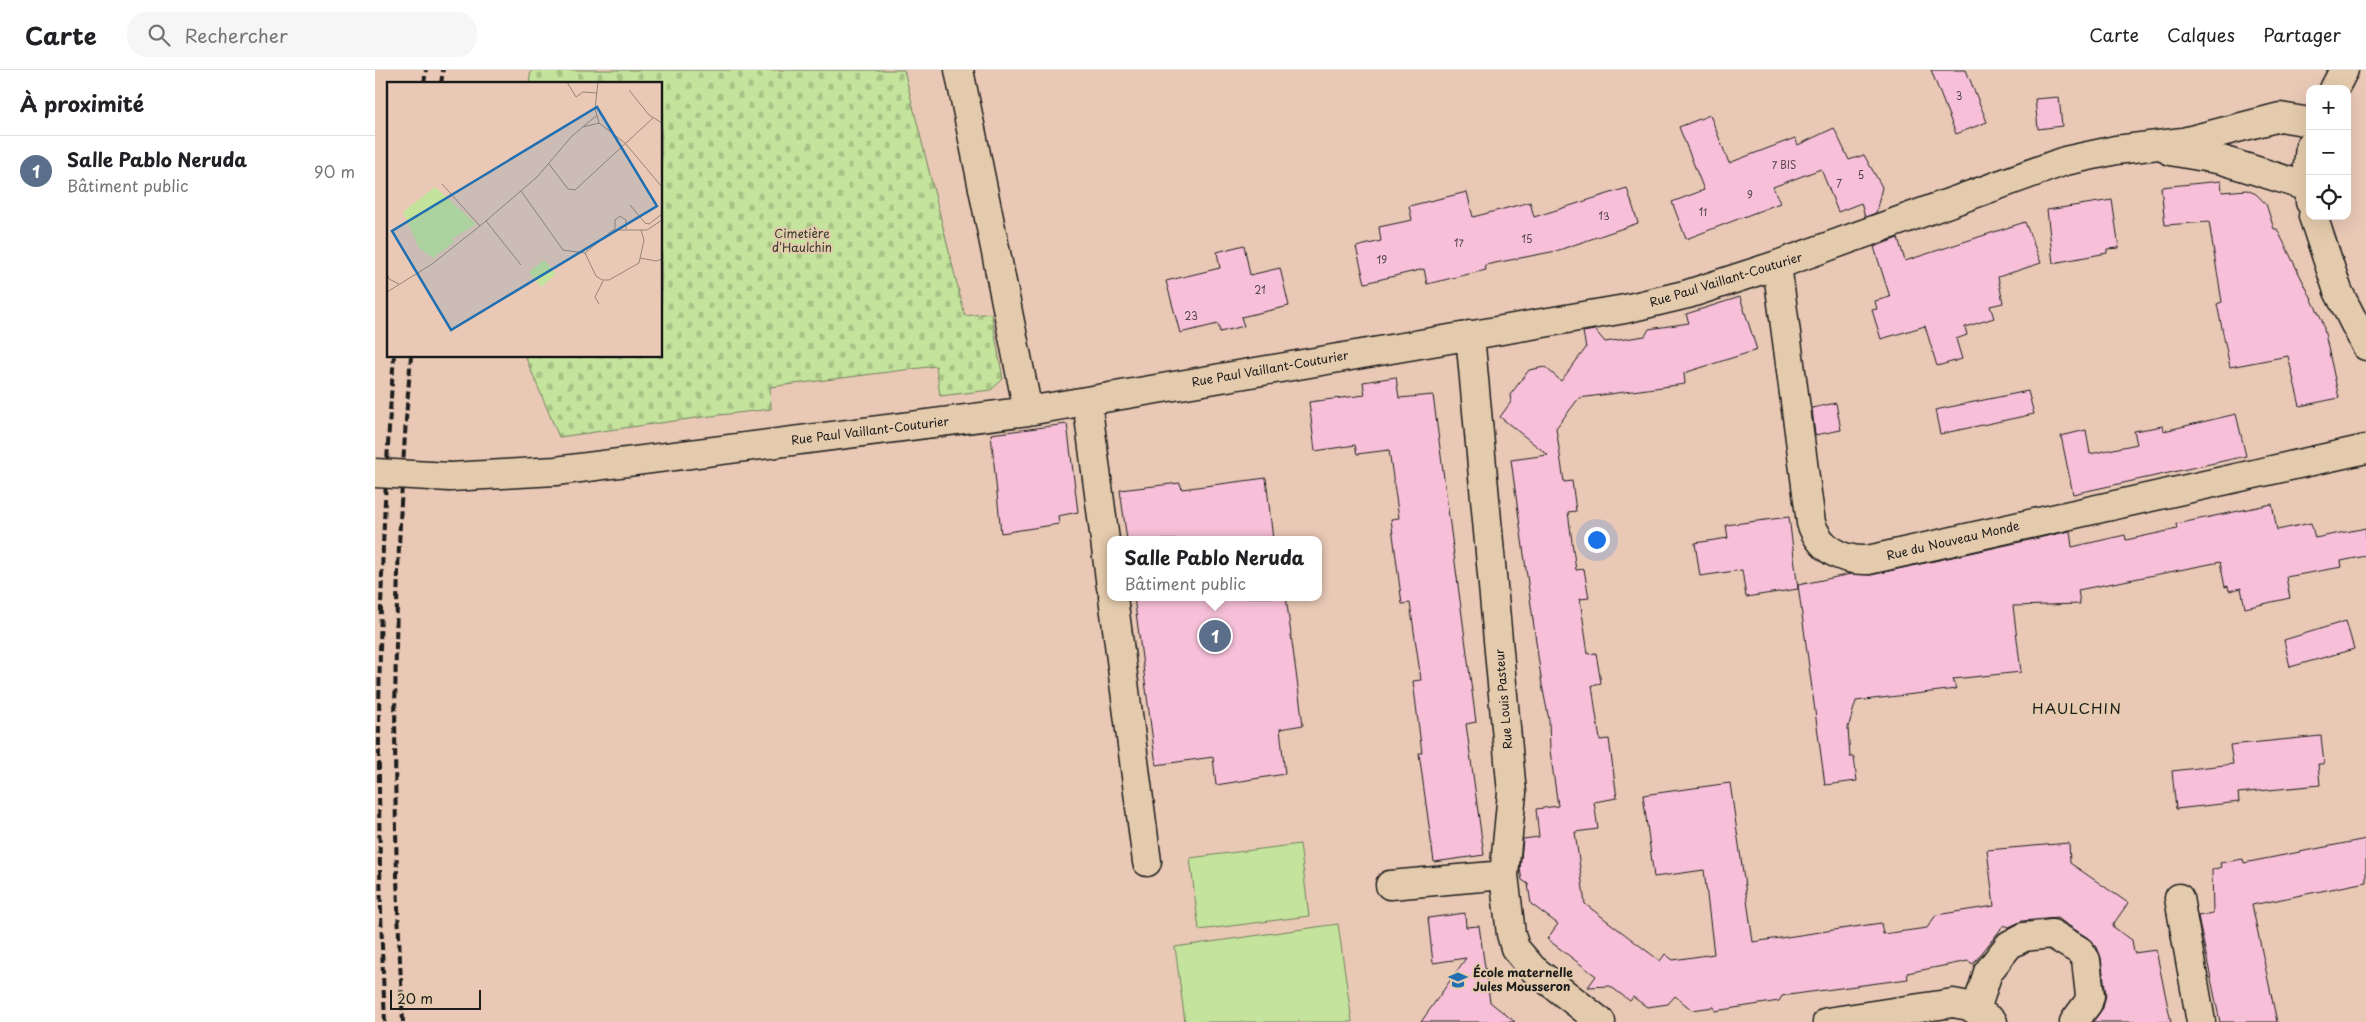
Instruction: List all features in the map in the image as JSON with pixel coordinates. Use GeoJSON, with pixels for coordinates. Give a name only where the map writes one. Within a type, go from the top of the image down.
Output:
{"type":"FeatureCollection","features":[{"type":"Feature","properties":{"kind":"street"},"geometry":{"type":"LineString","coordinates":[[959,70],[1028,411]]}},
{"type":"Feature","properties":{"kind":"street"},"geometry":{"type":"LineString","coordinates":[[2336,85],[2345,70]]}},
{"type":"Feature","properties":{"kind":"street","name":"Rue Paul Vaillant-Couturier"},"geometry":{"type":"LineString","coordinates":[[375,473],[450,476],[556,472],[1028,411],[1639,307],[1688,294],[1777,265],[2045,167],[2088,155],[2183,142],[2280,117],[2306,121]]}},
{"type":"Feature","properties":{"kind":"street","name":"Rue Paul Vaillant-Couturier"},"geometry":{"type":"LineString","coordinates":[[2141,148],[2202,155],[2306,193]]}},
{"type":"Feature","properties":{"kind":"street"},"geometry":{"type":"LineString","coordinates":[[2314,220],[2338,291],[2366,346]]}},
{"type":"Feature","properties":{"kind":"street","name":"Rue du Nouveau Monde"},"geometry":{"type":"LineString","coordinates":[[1777,265],[1811,523],[1815,535],[1823,545],[1842,558],[1868,560],[2366,449]]}},
{"type":"Feature","properties":{"kind":"street","name":"Rue Louis Pasteur"},"geometry":{"type":"LineString","coordinates":[[1470,335],[1512,793],[1505,874],[1511,934],[1515,948],[1533,969],[1601,1022]]}},
{"type":"Feature","properties":{"kind":"street"},"geometry":{"type":"LineString","coordinates":[[1087,400],[1107,557]]}},
{"type":"Feature","properties":{"kind":"street"},"geometry":{"type":"LineString","coordinates":[[1114,601],[1147,862]]}},
{"type":"Feature","properties":{"kind":"street"},"geometry":{"type":"LineString","coordinates":[[1390,885],[1505,874]]}},
{"type":"Feature","properties":{"kind":"street"},"geometry":{"type":"LineString","coordinates":[[2179,898],[2201,1022]]}},
{"type":"Feature","properties":{"kind":"street"},"geometry":{"type":"LineString","coordinates":[[1827,1022],[1944,1003],[1961,1004],[1984,1016],[1988,972],[2009,945],[2024,937],[2052,934],[2080,951],[2088,966],[2090,996],[2088,1003],[2074,1022]]}},
{"type":"Feature","properties":{"kind":"green space","name":"Cimetière d'Haulchin"},"geometry":{"type":"Polygon","coordinates":[[[531,70],[904,70],[965,316],[991,313],[1003,379],[991,390],[940,396],[936,366],[770,387],[771,409],[559,437],[526,358],[663,358],[663,82],[529,82],[531,70]]]}},
{"type":"Feature","properties":{"kind":"green space"},"geometry":{"type":"Polygon","coordinates":[[[1300,844],[1309,916],[1199,930],[1190,858],[1300,844]]]}},
{"type":"Feature","properties":{"kind":"green space"},"geometry":{"type":"Polygon","coordinates":[[[1338,924],[1352,1022],[1185,1022],[1175,947],[1338,924]]]}},
{"type":"Feature","properties":{"kind":"building"},"geometry":{"type":"Polygon","coordinates":[[[1931,70],[1966,70],[1987,122],[1956,134],[1931,70]]]}},
{"type":"Feature","properties":{"kind":"building"},"geometry":{"type":"Polygon","coordinates":[[[2059,97],[2062,126],[2038,129],[2035,99],[2059,97]]]}},
{"type":"Feature","properties":{"kind":"building"},"geometry":{"type":"Polygon","coordinates":[[[1710,115],[1729,163],[1795,138],[1798,145],[1834,128],[1849,160],[1864,155],[1882,187],[1876,213],[1865,217],[1861,203],[1838,212],[1821,169],[1773,187],[1780,203],[1686,239],[1672,202],[1704,190],[1679,127],[1710,115]]]}},
{"type":"Feature","properties":{"kind":"building"},"geometry":{"type":"Polygon","coordinates":[[[2221,181],[2222,192],[2247,190],[2256,194],[2266,204],[2274,229],[2277,229],[2322,320],[2339,398],[2300,406],[2288,356],[2230,367],[2217,304],[2222,302],[2209,222],[2165,225],[2161,187],[2221,181]]]}},
{"type":"Feature","properties":{"kind":"building"},"geometry":{"type":"Polygon","coordinates":[[[1627,188],[1638,223],[1556,251],[1485,265],[1486,270],[1427,284],[1424,269],[1365,283],[1356,247],[1381,241],[1379,227],[1412,220],[1409,206],[1467,192],[1473,217],[1530,202],[1534,217],[1627,188]]]}},
{"type":"Feature","properties":{"kind":"building"},"geometry":{"type":"Polygon","coordinates":[[[2112,200],[2119,248],[2107,249],[2107,253],[2053,263],[2047,210],[2112,200]]]}},
{"type":"Feature","properties":{"kind":"building"},"geometry":{"type":"Polygon","coordinates":[[[2025,222],[2041,263],[1998,277],[2003,303],[1990,306],[1994,318],[1965,327],[1967,335],[1956,339],[1962,359],[1937,366],[1925,326],[1881,339],[1872,310],[1877,309],[1875,301],[1890,297],[1874,247],[1898,238],[1905,261],[2025,222]]]}},
{"type":"Feature","properties":{"kind":"building"},"geometry":{"type":"Polygon","coordinates":[[[1244,245],[1250,275],[1280,268],[1289,306],[1241,317],[1244,326],[1220,332],[1218,324],[1180,333],[1166,281],[1220,268],[1217,252],[1244,245]]]}},
{"type":"Feature","properties":{"kind":"building"},"geometry":{"type":"Polygon","coordinates":[[[1740,297],[1757,350],[1684,373],[1685,384],[1579,398],[1556,428],[1564,482],[1572,481],[1576,511],[1568,512],[1576,570],[1584,569],[1589,598],[1580,599],[1588,654],[1596,653],[1601,683],[1592,685],[1600,740],[1609,739],[1617,798],[1594,802],[1598,829],[1575,832],[1585,904],[1660,961],[1665,954],[1673,960],[1714,954],[1704,870],[1654,877],[1643,795],[1730,783],[1753,942],[1881,923],[1883,934],[1927,928],[1936,915],[1994,906],[1987,850],[2069,843],[2070,863],[2128,903],[2112,926],[2132,940],[2134,953],[2156,950],[2171,1022],[2093,1022],[2103,1008],[2106,995],[2101,958],[2097,947],[2088,938],[2057,918],[2022,921],[2009,927],[2004,925],[1973,964],[1968,961],[1907,973],[1908,979],[1782,996],[1779,1001],[1715,1011],[1714,1007],[1692,1010],[1675,996],[1668,1004],[1647,1007],[1633,997],[1630,1001],[1610,986],[1588,987],[1596,976],[1547,939],[1558,924],[1531,904],[1528,884],[1522,880],[1520,869],[1523,839],[1539,837],[1536,809],[1558,806],[1550,751],[1549,720],[1542,685],[1511,460],[1548,455],[1500,417],[1511,402],[1510,395],[1529,370],[1545,367],[1561,381],[1586,348],[1583,332],[1595,330],[1605,342],[1645,336],[1649,329],[1689,323],[1686,314],[1740,297]]]}},
{"type":"Feature","properties":{"kind":"building"},"geometry":{"type":"Polygon","coordinates":[[[1396,377],[1399,398],[1433,395],[1476,722],[1466,724],[1484,855],[1434,862],[1419,753],[1422,753],[1413,681],[1421,680],[1410,603],[1402,604],[1391,519],[1399,518],[1389,450],[1357,454],[1355,445],[1315,451],[1309,402],[1365,395],[1363,382],[1396,377]]]}},
{"type":"Feature","properties":{"kind":"building"},"geometry":{"type":"Polygon","coordinates":[[[2028,391],[2034,414],[1940,434],[1935,410],[2028,391]]]}},
{"type":"Feature","properties":{"kind":"building"},"geometry":{"type":"Polygon","coordinates":[[[1836,403],[1841,430],[1815,435],[1812,408],[1836,403]]]}},
{"type":"Feature","properties":{"kind":"building"},"geometry":{"type":"Polygon","coordinates":[[[2236,414],[2246,456],[2073,494],[2061,436],[2086,430],[2090,454],[2137,444],[2134,431],[2163,426],[2164,431],[2236,414]]]}},
{"type":"Feature","properties":{"kind":"building"},"geometry":{"type":"Polygon","coordinates":[[[1067,424],[1078,512],[1058,516],[1059,524],[1001,533],[991,434],[1067,424]]]}},
{"type":"Feature","properties":{"kind":"building"},"geometry":{"type":"Polygon","coordinates":[[[1266,478],[1273,536],[1126,536],[1120,490],[1180,483],[1182,489],[1266,478]]]}},
{"type":"Feature","properties":{"kind":"building"},"geometry":{"type":"Polygon","coordinates":[[[2272,504],[2277,530],[2311,523],[2315,538],[2366,528],[2366,556],[2341,561],[2342,567],[2286,577],[2290,598],[2245,608],[2241,588],[2229,591],[2228,586],[2225,587],[2220,562],[2078,590],[2080,604],[2013,606],[2021,672],[1953,679],[1956,689],[1856,701],[1848,728],[1850,757],[1854,757],[1857,781],[1825,785],[1798,585],[1851,574],[1871,575],[2070,531],[2072,547],[2125,535],[2126,540],[2177,529],[2176,524],[2272,504]]]}},
{"type":"Feature","properties":{"kind":"building"},"geometry":{"type":"Polygon","coordinates":[[[1789,517],[1798,589],[1746,597],[1742,570],[1700,576],[1695,543],[1728,538],[1726,525],[1789,517]]]}},
{"type":"Feature","properties":{"kind":"building"},"geometry":{"type":"Polygon","coordinates":[[[1135,601],[1287,601],[1303,725],[1280,729],[1285,774],[1216,785],[1213,757],[1156,765],[1135,601]]]}},
{"type":"Feature","properties":{"kind":"building"},"geometry":{"type":"Polygon","coordinates":[[[2346,621],[2354,649],[2290,667],[2284,640],[2346,621]]]}},
{"type":"Feature","properties":{"kind":"building"},"geometry":{"type":"Polygon","coordinates":[[[2321,736],[2324,764],[2318,764],[2320,785],[2238,793],[2239,802],[2176,809],[2172,771],[2233,764],[2230,745],[2321,736]]]}},
{"type":"Feature","properties":{"kind":"building"},"geometry":{"type":"Polygon","coordinates":[[[2366,839],[2366,882],[2252,905],[2277,1022],[2220,1022],[2198,916],[2213,913],[2212,870],[2221,867],[2220,863],[2243,859],[2244,863],[2366,839]]]}},
{"type":"Feature","properties":{"kind":"building"},"geometry":{"type":"Polygon","coordinates":[[[1465,913],[1466,927],[1479,926],[1490,1002],[1515,1022],[1421,1022],[1466,958],[1433,963],[1428,918],[1465,913]]]}},
{"type":"Feature","properties":{"kind":"railway"},"geometry":{"type":"LineString","coordinates":[[424,82],[426,70]]}},
{"type":"Feature","properties":{"kind":"railway"},"geometry":{"type":"LineString","coordinates":[[441,82],[443,70]]}},
{"type":"Feature","properties":{"kind":"railway"},"geometry":{"type":"LineString","coordinates":[[385,1022],[380,856],[379,689],[384,522],[394,358]]}},
{"type":"Feature","properties":{"kind":"railway"},"geometry":{"type":"LineString","coordinates":[[403,1022],[397,856],[395,689],[400,522],[411,358]]}},
{"type":"Feature","properties":{"kind":"place","name":"Salle Pablo Neruda"},"geometry":{"type":"Point","coordinates":[1215,636]}},
{"type":"Feature","properties":{"kind":"place","name":"École maternelle Jules Mousseron"},"geometry":{"type":"Point","coordinates":[1458,980]}},
{"type":"Feature","properties":{"kind":"district","name":"HAULCHIN"},"geometry":{"type":"Point","coordinates":[2077,709]}}]}
